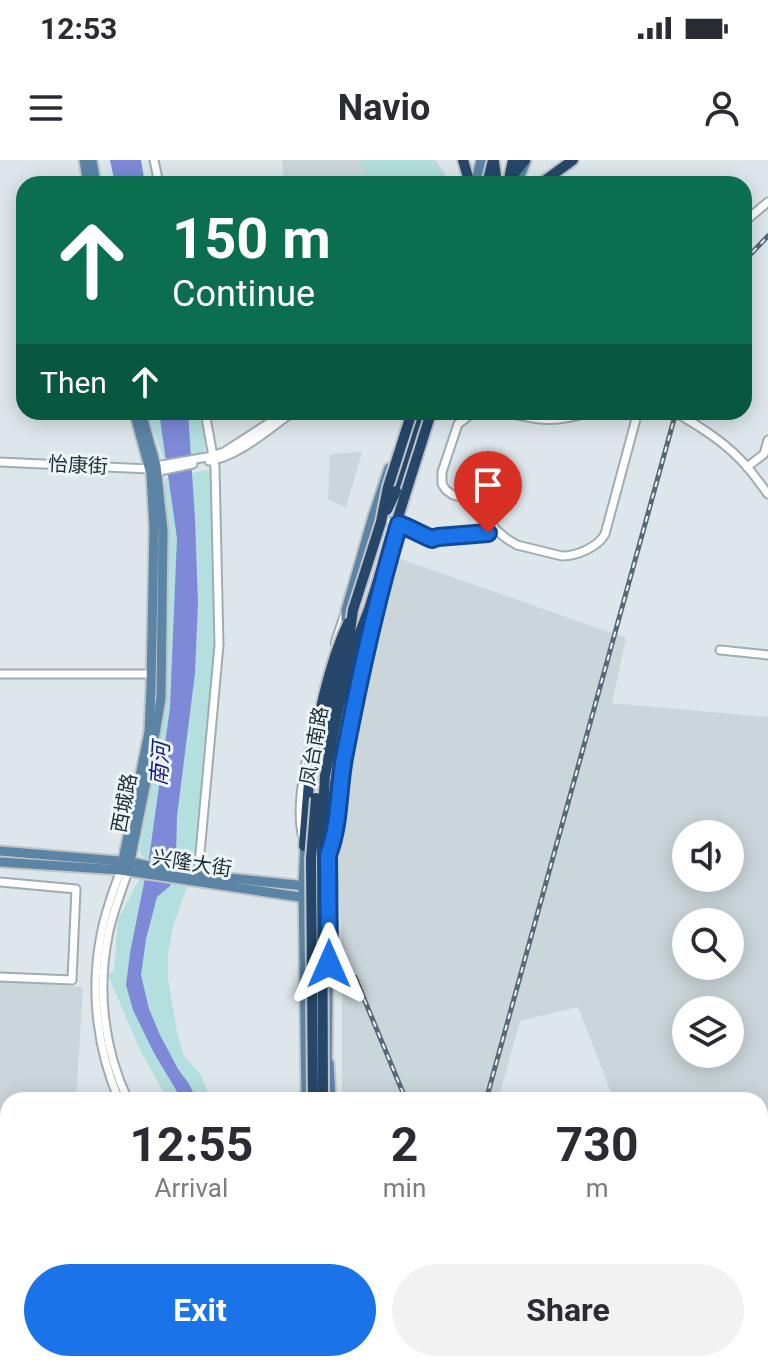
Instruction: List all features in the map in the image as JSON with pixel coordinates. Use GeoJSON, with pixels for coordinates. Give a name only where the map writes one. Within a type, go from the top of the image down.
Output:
{"type":"FeatureCollection","features":[{"type":"Feature","properties":{"kind":"highway"},"geometry":{"type":"LineString","coordinates":[[513,176],[526,160]]}},
{"type":"Feature","properties":{"kind":"highway"},"geometry":{"type":"LineString","coordinates":[[551,176],[573,160]]}},
{"type":"Feature","properties":{"kind":"highway","name":"凤台南路"},"geometry":{"type":"LineString","coordinates":[[313,1092],[312,839],[318,775],[330,707],[350,632],[350,610],[408,420]]}},
{"type":"Feature","properties":{"kind":"highway"},"geometry":{"type":"LineString","coordinates":[[377,519],[396,491],[418,420]]}},
{"type":"Feature","properties":{"kind":"highway","name":"凤台南路"},"geometry":{"type":"LineString","coordinates":[[327,1092],[322,810],[325,776],[339,706],[359,635],[371,613],[430,420]]}},
{"type":"Feature","properties":{"kind":"highway"},"geometry":{"type":"LineString","coordinates":[[304,846],[310,769],[338,644],[350,610]]}},
{"type":"Feature","properties":{"kind":"highway"},"geometry":{"type":"LineString","coordinates":[[328,855],[339,754],[371,613]]}},
{"type":"Feature","properties":{"kind":"main road","name":"西城路"},"geometry":{"type":"LineString","coordinates":[[126,866],[149,732],[151,674],[156,469],[137,420]]}},
{"type":"Feature","properties":{"kind":"main road","name":"西城路"},"geometry":{"type":"LineString","coordinates":[[126,866],[161,698],[163,530],[156,469],[143,420]]}},
{"type":"Feature","properties":{"kind":"main road","name":"凤台南路"},"geometry":{"type":"LineString","coordinates":[[327,1092],[329,903],[325,843],[340,721],[363,633],[430,420]]}},
{"type":"Feature","properties":{"kind":"main road","name":"凤台南路"},"geometry":{"type":"LineString","coordinates":[[306,1092],[304,846],[319,735],[350,610]]}},
{"type":"Feature","properties":{"kind":"main road","name":"兴隆大街"},"geometry":{"type":"LineString","coordinates":[[0,851],[126,866],[329,903]]}},
{"type":"Feature","properties":{"kind":"main road","name":"兴隆大街"},"geometry":{"type":"LineString","coordinates":[[0,862],[126,866]]}},
{"type":"Feature","properties":{"kind":"main road","name":"兴隆大街"},"geometry":{"type":"LineString","coordinates":[[179,876],[198,875],[328,889]]}},
{"type":"Feature","properties":{"kind":"main road","name":"凤台南路"},"geometry":{"type":"LineString","coordinates":[[328,1053],[331,1074],[328,1092]]}},
{"type":"Feature","properties":{"kind":"street"},"geometry":{"type":"LineString","coordinates":[[752,215],[768,202]]}},
{"type":"Feature","properties":{"kind":"street"},"geometry":{"type":"LineString","coordinates":[[198,875],[219,645],[213,458],[206,420]]}},
{"type":"Feature","properties":{"kind":"street"},"geometry":{"type":"LineString","coordinates":[[213,458],[274,420]]}},
{"type":"Feature","properties":{"kind":"street"},"geometry":{"type":"LineString","coordinates":[[213,458],[221,459],[241,448],[281,420]]}},
{"type":"Feature","properties":{"kind":"street"},"geometry":{"type":"LineString","coordinates":[[463,420],[458,424],[442,472],[442,484],[446,490],[484,507],[495,529],[517,545],[562,556],[599,543],[605,534],[636,420]]}},
{"type":"Feature","properties":{"kind":"street"},"geometry":{"type":"LineString","coordinates":[[688,420],[728,448],[768,494]]}},
{"type":"Feature","properties":{"kind":"street"},"geometry":{"type":"LineString","coordinates":[[747,467],[766,457],[768,440]]}},
{"type":"Feature","properties":{"kind":"street","name":"怡康街"},"geometry":{"type":"LineString","coordinates":[[0,462],[156,469],[213,458]]}},
{"type":"Feature","properties":{"kind":"street"},"geometry":{"type":"LineString","coordinates":[[377,519],[411,528],[432,539],[488,533],[495,529]]}},
{"type":"Feature","properties":{"kind":"street"},"geometry":{"type":"LineString","coordinates":[[720,650],[768,655]]}},
{"type":"Feature","properties":{"kind":"street"},"geometry":{"type":"LineString","coordinates":[[0,674],[151,674]]}},
{"type":"Feature","properties":{"kind":"street","name":"西城路"},"geometry":{"type":"LineString","coordinates":[[116,1092],[105,1060],[96,1003],[101,936],[126,866]]}},
{"type":"Feature","properties":{"kind":"street"},"geometry":{"type":"LineString","coordinates":[[0,882],[76,889],[72,980],[0,977]]}},
{"type":"Feature","properties":{"kind":"street","name":"西城路"},"geometry":{"type":"LineString","coordinates":[[112,908],[104,970],[104,1003],[112,1058],[125,1092]]}},
{"type":"Feature","properties":{"kind":"shaded area"},"geometry":{"type":"Polygon","coordinates":[[[282,160],[436,160],[446,176],[283,176],[282,160]]]}},
{"type":"Feature","properties":{"kind":"shaded area"},"geometry":{"type":"Polygon","coordinates":[[[359,160],[434,160],[443,176],[368,176],[359,160]]]}},
{"type":"Feature","properties":{"kind":"shaded area"},"geometry":{"type":"Polygon","coordinates":[[[150,420],[203,420],[207,442],[204,452],[166,461],[150,420]]]}},
{"type":"Feature","properties":{"kind":"shaded area"},"geometry":{"type":"Polygon","coordinates":[[[362,452],[346,507],[328,500],[330,454],[362,452]]]}},
{"type":"Feature","properties":{"kind":"shaded area"},"geometry":{"type":"Polygon","coordinates":[[[212,469],[215,642],[193,869],[145,858],[140,854],[140,849],[158,746],[165,683],[164,485],[166,478],[212,469]]]}},
{"type":"Feature","properties":{"kind":"shaded area"},"geometry":{"type":"Polygon","coordinates":[[[395,557],[626,638],[612,703],[768,717],[768,1092],[611,1092],[578,1007],[520,1021],[500,1092],[342,1092],[342,937],[334,839],[343,762],[353,712],[395,557]]]}},
{"type":"Feature","properties":{"kind":"shaded area"},"geometry":{"type":"Polygon","coordinates":[[[140,878],[187,887],[174,923],[168,953],[168,979],[184,1056],[201,1075],[208,1092],[164,1092],[139,1048],[108,975],[114,970],[118,920],[140,878]]]}},
{"type":"Feature","properties":{"kind":"shaded area"},"geometry":{"type":"Polygon","coordinates":[[[0,980],[83,987],[76,1092],[0,1092],[0,980]]]}},
{"type":"Feature","properties":{"kind":"water"},"geometry":{"type":"Polygon","coordinates":[[[110,160],[141,160],[144,176],[113,176],[110,160]]]}},
{"type":"Feature","properties":{"kind":"water"},"geometry":{"type":"Polygon","coordinates":[[[160,420],[189,420],[198,603],[195,673],[177,816],[176,854],[170,886],[157,897],[141,975],[149,1009],[160,1035],[193,1092],[177,1092],[133,1010],[126,985],[149,858],[170,708],[177,538],[160,420]]]}},
{"type":"Feature","properties":{"kind":"railway"},"geometry":{"type":"LineString","coordinates":[[752,253],[768,236]]}},
{"type":"Feature","properties":{"kind":"railway"},"geometry":{"type":"LineString","coordinates":[[488,1092],[674,420]]}},
{"type":"Feature","properties":{"kind":"railway"},"geometry":{"type":"LineString","coordinates":[[355,977],[403,1092]]}},
{"type":"Feature","properties":{"kind":"route"},"geometry":{"type":"LineString","coordinates":[[329,964],[328,855],[334,839],[343,762],[373,617],[399,524],[432,539],[488,533]]}},
{"type":"Feature","properties":{"kind":"water label","name":"南河"},"geometry":{"type":"Point","coordinates":[160,764]}}]}
